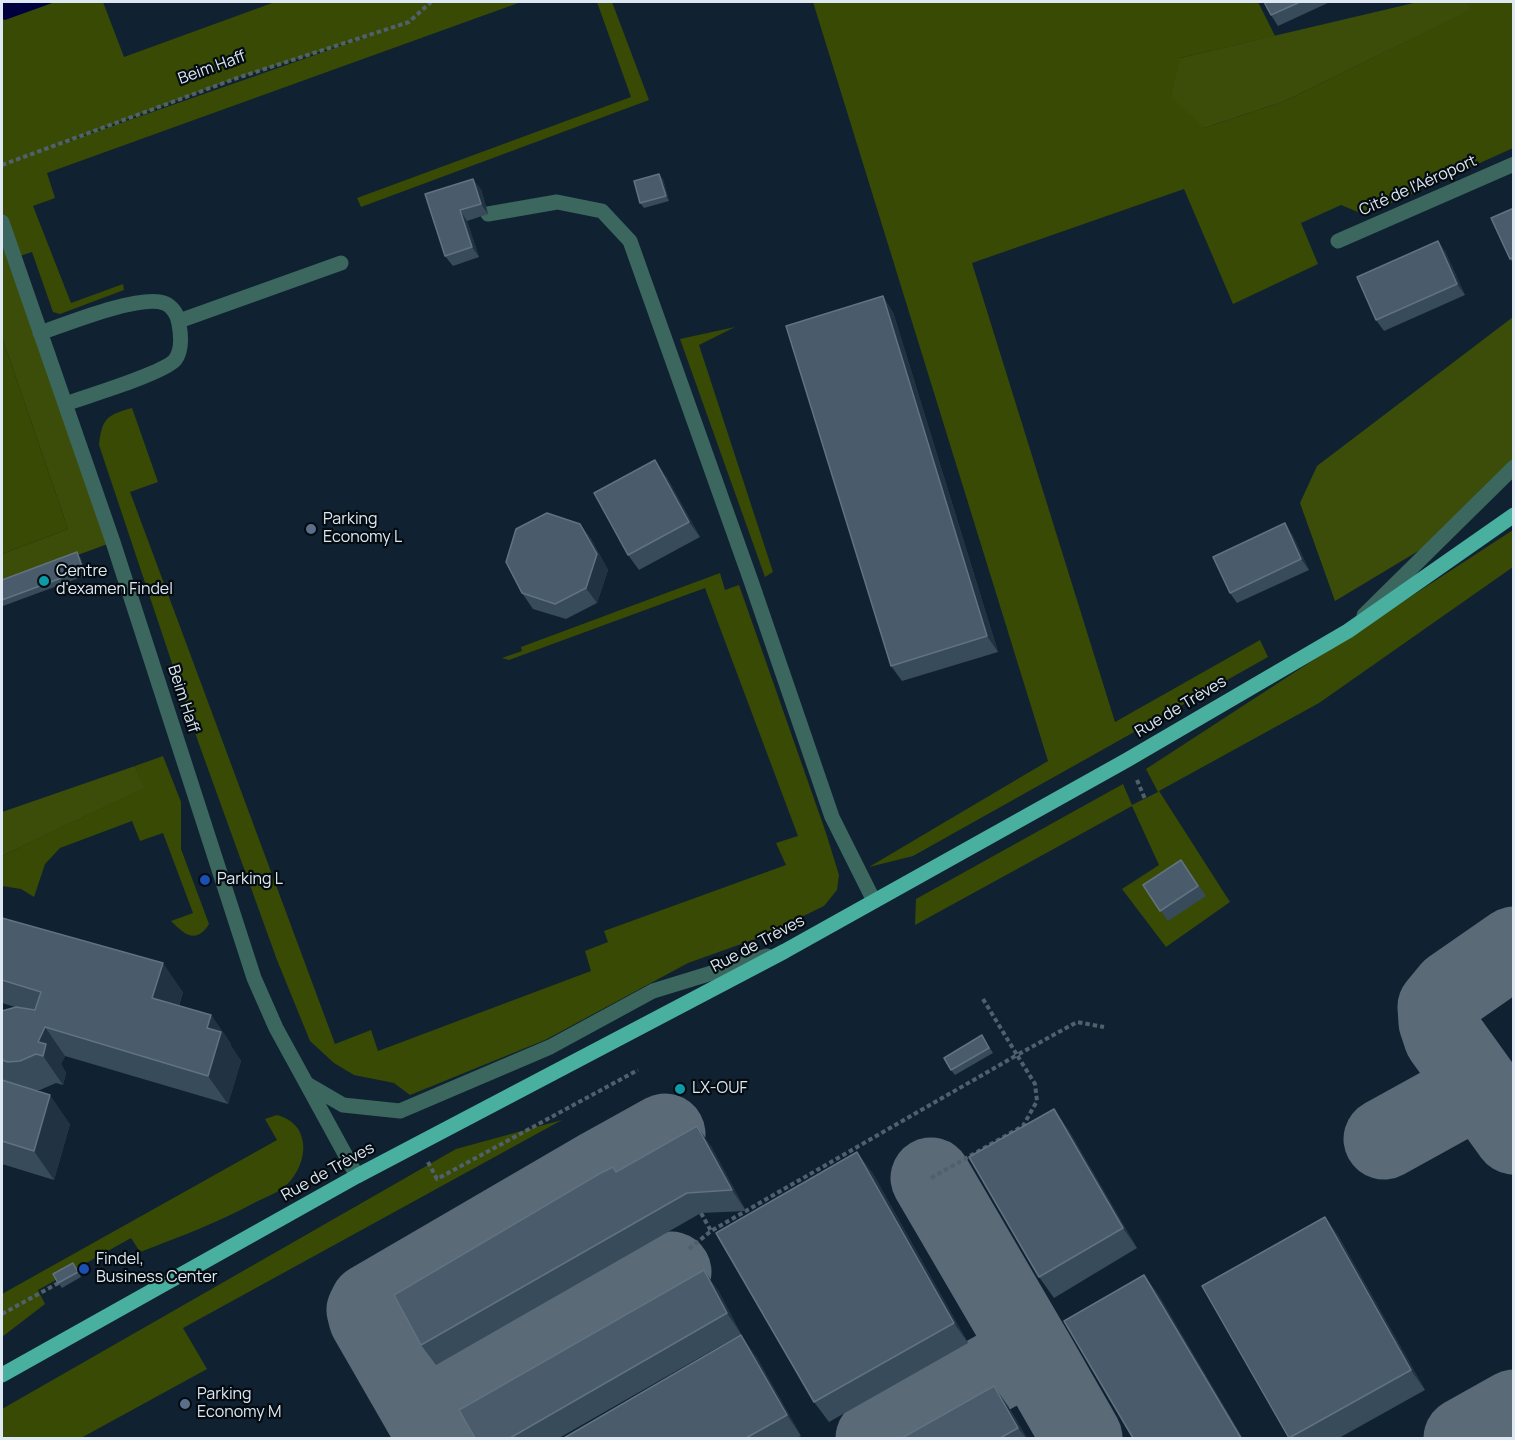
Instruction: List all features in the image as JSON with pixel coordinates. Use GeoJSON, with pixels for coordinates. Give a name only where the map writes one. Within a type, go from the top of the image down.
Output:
{"type":"FeatureCollection","features":[{"type":"Feature","properties":{"kind":"main road","name":"Rue de Trèves"},"geometry":{"type":"LineString","coordinates":[[2,1375],[357,1176],[785,951],[1127,760],[1348,630],[1514,514]]}},
{"type":"Feature","properties":{"kind":"street","name":"Cité de l'Aéroport"},"geometry":{"type":"LineString","coordinates":[[1338,241],[1514,164]]}},
{"type":"Feature","properties":{"kind":"street"},"geometry":{"type":"LineString","coordinates":[[488,214],[556,202],[591,208],[602,211],[630,241],[832,817],[874,901]]}},
{"type":"Feature","properties":{"kind":"street","name":"Beim Haff"},"geometry":{"type":"LineString","coordinates":[[2,222],[113,542],[254,978],[276,1028],[357,1176]]}},
{"type":"Feature","properties":{"kind":"street"},"geometry":{"type":"LineString","coordinates":[[179,321],[340,263]]}},
{"type":"Feature","properties":{"kind":"street"},"geometry":{"type":"LineString","coordinates":[[40,333],[108,310],[143,302],[163,303],[173,309],[179,321],[181,342],[176,359],[162,369],[65,404]]}},
{"type":"Feature","properties":{"kind":"street"},"geometry":{"type":"LineString","coordinates":[[1348,630],[1514,467]]}},
{"type":"Feature","properties":{"kind":"street"},"geometry":{"type":"LineString","coordinates":[[305,1082],[343,1105],[400,1110],[550,1047],[653,991],[785,951]]}},
{"type":"Feature","properties":{"kind":"path","name":"Beim Haff"},"geometry":{"type":"LineString","coordinates":[[2,165],[237,78],[409,22],[431,2]]}},
{"type":"Feature","properties":{"kind":"path"},"geometry":{"type":"LineString","coordinates":[[931,1178],[1023,1126],[1037,1101],[1035,1084],[983,999]]}},
{"type":"Feature","properties":{"kind":"path"},"geometry":{"type":"LineString","coordinates":[[689,1250],[711,1231],[1077,1022],[1104,1027]]}},
{"type":"Feature","properties":{"kind":"path"},"geometry":{"type":"LineString","coordinates":[[418,1143],[437,1179],[638,1070]]}},
{"type":"Feature","properties":{"kind":"path"},"geometry":{"type":"LineString","coordinates":[[701,1213],[711,1231]]}},
{"type":"Feature","properties":{"kind":"path"},"geometry":{"type":"LineString","coordinates":[[74,1275],[84,1269]]}},
{"type":"Feature","properties":{"kind":"path"},"geometry":{"type":"LineString","coordinates":[[2,1314],[64,1280]]}},
{"type":"Feature","properties":{"kind":"green space"},"geometry":{"type":"Polygon","coordinates":[[[2,2],[103,2],[124,57],[275,2],[521,2],[47,173],[55,198],[33,206],[71,303],[123,284],[124,290],[60,314],[53,312],[32,252],[14,258],[2,222],[2,2]],[[375,34],[237,78],[47,149],[375,34]]]}},
{"type":"Feature","properties":{"kind":"green space"},"geometry":{"type":"Polygon","coordinates":[[[597,2],[612,2],[649,100],[361,207],[357,198],[631,97],[597,2]]]}},
{"type":"Feature","properties":{"kind":"green space"},"geometry":{"type":"Polygon","coordinates":[[[813,2],[1258,2],[1275,36],[1180,58],[1204,128],[1285,101],[1470,10],[1467,2],[1513,2],[1513,148],[1365,215],[1341,205],[1301,223],[1318,264],[1233,304],[1184,189],[972,263],[1115,722],[1260,640],[1268,657],[913,856],[869,867],[1048,761],[813,2]]]}},
{"type":"Feature","properties":{"kind":"green space"},"geometry":{"type":"Polygon","coordinates":[[[1418,2],[1467,2],[1471,10],[1285,101],[1204,128],[1171,97],[1180,58],[1418,2]]]}},
{"type":"Feature","properties":{"kind":"green space"},"geometry":{"type":"Polygon","coordinates":[[[2,222],[113,542],[2,583],[2,554],[68,529],[2,337],[2,222]]]}},
{"type":"Feature","properties":{"kind":"green space"},"geometry":{"type":"Polygon","coordinates":[[[1513,317],[1513,467],[1445,535],[1335,601],[1300,503],[1317,466],[1513,317]]]}},
{"type":"Feature","properties":{"kind":"green space"},"geometry":{"type":"Polygon","coordinates":[[[735,327],[699,345],[773,572],[765,577],[680,339],[735,327]]]}},
{"type":"Feature","properties":{"kind":"green space"},"geometry":{"type":"Polygon","coordinates":[[[2,337],[68,529],[2,554],[2,337]]]}},
{"type":"Feature","properties":{"kind":"green space"},"geometry":{"type":"Polygon","coordinates":[[[132,408],[158,482],[130,492],[335,1044],[371,1030],[378,1051],[591,971],[585,951],[608,942],[604,931],[786,865],[776,843],[798,836],[705,588],[509,660],[502,658],[522,651],[521,647],[720,573],[725,590],[739,585],[826,833],[839,875],[837,890],[824,906],[758,938],[688,963],[545,1040],[410,1095],[394,1083],[354,1075],[334,1063],[310,1041],[277,960],[199,744],[99,445],[102,429],[107,419],[132,408]]]}},
{"type":"Feature","properties":{"kind":"green space"},"geometry":{"type":"Polygon","coordinates":[[[1513,530],[1513,567],[1319,703],[1159,791],[1230,902],[1166,947],[1122,889],[1159,865],[1132,806],[915,925],[916,899],[1123,784],[1132,805],[1158,792],[1146,769],[1513,530]]]}},
{"type":"Feature","properties":{"kind":"green space"},"geometry":{"type":"Polygon","coordinates":[[[163,756],[181,802],[181,849],[209,924],[204,930],[195,936],[190,935],[171,921],[193,913],[163,833],[140,841],[132,821],[60,848],[45,864],[34,897],[21,889],[2,886],[2,856],[143,788],[135,766],[163,756]]]}},
{"type":"Feature","properties":{"kind":"green space"},"geometry":{"type":"Polygon","coordinates":[[[135,766],[144,788],[2,856],[2,812],[135,766]]]}},
{"type":"Feature","properties":{"kind":"green space"},"geometry":{"type":"Polygon","coordinates":[[[277,1115],[295,1125],[303,1143],[303,1155],[299,1168],[283,1188],[212,1223],[140,1252],[131,1238],[38,1290],[45,1304],[2,1337],[2,1294],[277,1140],[265,1119],[277,1115]]]}},
{"type":"Feature","properties":{"kind":"green space"},"geometry":{"type":"Polygon","coordinates":[[[562,1120],[183,1328],[207,1369],[81,1438],[2,1438],[2,1409],[456,1149],[562,1120]]]}},
{"type":"Feature","properties":{"kind":"shaded area"},"geometry":{"type":"Polygon","coordinates":[[[2,2],[55,2],[5,20],[2,19],[2,2]]]}},
{"type":"Feature","properties":{"kind":"building"},"geometry":{"type":"Polygon","coordinates":[[[1264,2],[1300,2],[1271,15],[1264,2]]]}},
{"type":"Feature","properties":{"kind":"building"},"geometry":{"type":"Polygon","coordinates":[[[659,174],[666,196],[640,203],[634,181],[659,174]]]}},
{"type":"Feature","properties":{"kind":"building"},"geometry":{"type":"Polygon","coordinates":[[[473,179],[481,204],[460,210],[472,247],[445,256],[425,194],[473,179]]]}},
{"type":"Feature","properties":{"kind":"building"},"geometry":{"type":"Polygon","coordinates":[[[1514,208],[1514,257],[1510,259],[1491,218],[1514,208]]]}},
{"type":"Feature","properties":{"kind":"building"},"geometry":{"type":"Polygon","coordinates":[[[1438,241],[1457,284],[1376,320],[1357,277],[1438,241]]]}},
{"type":"Feature","properties":{"kind":"building"},"geometry":{"type":"Polygon","coordinates":[[[883,296],[987,636],[891,666],[786,326],[883,296]]]}},
{"type":"Feature","properties":{"kind":"building"},"geometry":{"type":"Polygon","coordinates":[[[655,460],[689,522],[628,555],[594,493],[655,460]]]}},
{"type":"Feature","properties":{"kind":"building"},"geometry":{"type":"Polygon","coordinates":[[[547,513],[580,524],[597,554],[586,588],[555,604],[522,593],[506,562],[516,529],[547,513]]]}},
{"type":"Feature","properties":{"kind":"building"},"geometry":{"type":"Polygon","coordinates":[[[1285,523],[1301,559],[1230,593],[1213,557],[1285,523]]]}},
{"type":"Feature","properties":{"kind":"building","name":"Centre d'examen Findel"},"geometry":{"type":"Polygon","coordinates":[[[77,552],[83,570],[2,600],[2,580],[77,552]]]}},
{"type":"Feature","properties":{"kind":"building"},"geometry":{"type":"Polygon","coordinates":[[[1181,860],[1198,886],[1160,911],[1143,885],[1181,860]]]}},
{"type":"Feature","properties":{"kind":"building"},"geometry":{"type":"Polygon","coordinates":[[[2,918],[163,963],[152,998],[211,1015],[207,1028],[221,1032],[208,1076],[45,1027],[38,1042],[46,1044],[43,1056],[36,1054],[20,1061],[2,1060],[2,1011],[16,1007],[35,1010],[41,992],[2,980],[2,918]]]}},
{"type":"Feature","properties":{"kind":"building"},"geometry":{"type":"Polygon","coordinates":[[[982,1035],[989,1048],[951,1070],[944,1058],[982,1035]]]}},
{"type":"Feature","properties":{"kind":"building"},"geometry":{"type":"Polygon","coordinates":[[[2,1080],[50,1095],[34,1151],[2,1141],[2,1080]]]}},
{"type":"Feature","properties":{"kind":"building"},"geometry":{"type":"Polygon","coordinates":[[[1054,1109],[1123,1228],[1039,1277],[969,1157],[1054,1109]]]}},
{"type":"Feature","properties":{"kind":"building"},"geometry":{"type":"Polygon","coordinates":[[[697,1126],[732,1190],[687,1193],[421,1345],[394,1295],[599,1174],[613,1167],[616,1172],[697,1126]]]}},
{"type":"Feature","properties":{"kind":"building"},"geometry":{"type":"Polygon","coordinates":[[[857,1152],[954,1323],[814,1402],[716,1233],[857,1152]]]}},
{"type":"Feature","properties":{"kind":"building"},"geometry":{"type":"Polygon","coordinates":[[[1325,1217],[1411,1370],[1289,1438],[1202,1286],[1325,1217]]]}},
{"type":"Feature","properties":{"kind":"building"},"geometry":{"type":"Polygon","coordinates":[[[73,1263],[78,1272],[58,1283],[53,1274],[73,1263]]]}},
{"type":"Feature","properties":{"kind":"building"},"geometry":{"type":"Polygon","coordinates":[[[704,1270],[727,1313],[510,1438],[475,1438],[459,1410],[704,1270]]]}},
{"type":"Feature","properties":{"kind":"building"},"geometry":{"type":"Polygon","coordinates":[[[1144,1275],[1241,1438],[1133,1438],[1064,1321],[1144,1275]]]}},
{"type":"Feature","properties":{"kind":"building"},"geometry":{"type":"Polygon","coordinates":[[[741,1335],[787,1415],[746,1438],[564,1438],[741,1335]]]}},
{"type":"Feature","properties":{"kind":"building"},"geometry":{"type":"Polygon","coordinates":[[[994,1386],[1018,1428],[1000,1438],[902,1438],[994,1386]]]}},
{"type":"Feature","properties":{"kind":"taxiway"},"geometry":{"type":"LineString","coordinates":[[1514,947],[1452,990],[1438,1007],[1439,1022],[1444,1037],[1514,1134]]}},
{"type":"Feature","properties":{"kind":"taxiway"},"geometry":{"type":"LineString","coordinates":[[1384,1139],[1451,1102]]}},
{"type":"Feature","properties":{"kind":"taxiway"},"geometry":{"type":"LineString","coordinates":[[438,1438],[369,1318],[367,1310],[370,1304],[665,1134]]}},
{"type":"Feature","properties":{"kind":"taxiway"},"geometry":{"type":"LineString","coordinates":[[931,1178],[1035,1356]]}},
{"type":"Feature","properties":{"kind":"taxiway"},"geometry":{"type":"LineString","coordinates":[[428,1421],[434,1406],[671,1272]]}},
{"type":"Feature","properties":{"kind":"taxiway"},"geometry":{"type":"LineString","coordinates":[[876,1438],[1028,1353],[1035,1356],[1082,1438]]}},
{"type":"Feature","properties":{"kind":"taxiway"},"geometry":{"type":"LineString","coordinates":[[1464,1438],[1514,1410]]}},
{"type":"Feature","properties":{"kind":"place","name":"Parking Economy L"},"geometry":{"type":"Point","coordinates":[311,529]}},
{"type":"Feature","properties":{"kind":"place","name":"Centre d'examen Findel"},"geometry":{"type":"Point","coordinates":[44,581]}},
{"type":"Feature","properties":{"kind":"place","name":"Parking L"},"geometry":{"type":"Point","coordinates":[205,880]}},
{"type":"Feature","properties":{"kind":"place","name":"LX-OUF"},"geometry":{"type":"Point","coordinates":[680,1089]}},
{"type":"Feature","properties":{"kind":"place","name":"Findel, Business Center"},"geometry":{"type":"Point","coordinates":[84,1269]}},
{"type":"Feature","properties":{"kind":"place","name":"Parking Economy M"},"geometry":{"type":"Point","coordinates":[185,1404]}}]}
